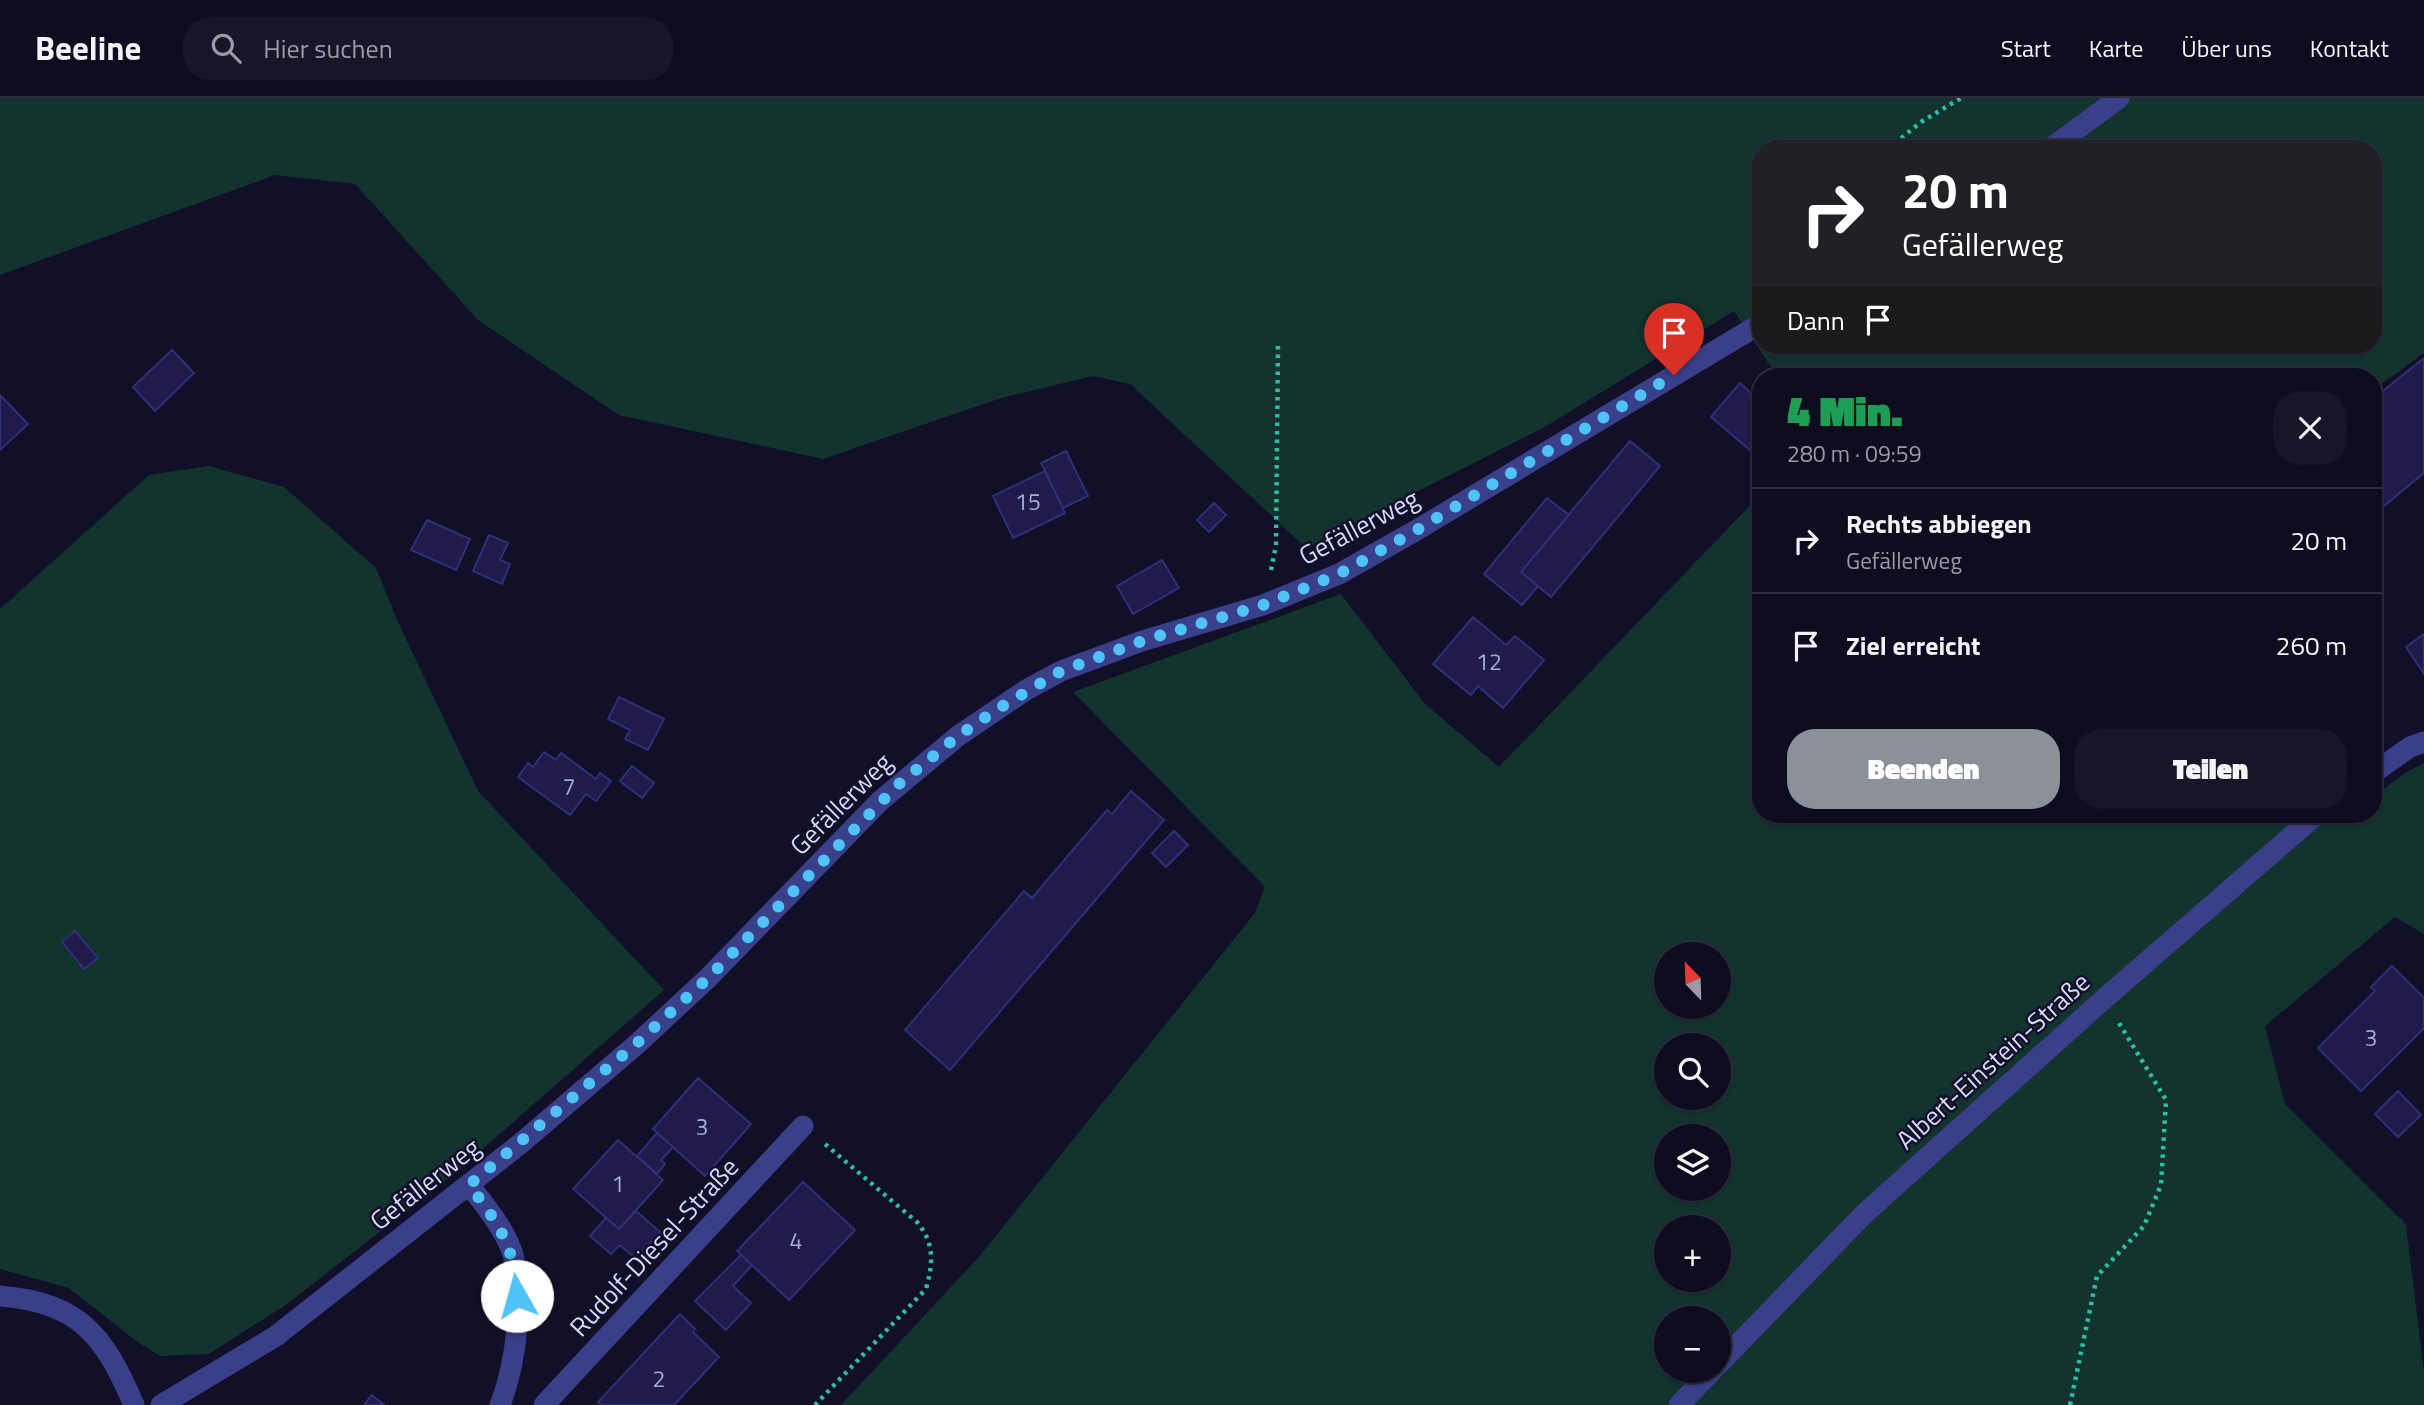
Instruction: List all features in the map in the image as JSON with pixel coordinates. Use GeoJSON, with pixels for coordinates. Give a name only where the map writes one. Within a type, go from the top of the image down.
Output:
{"type":"FeatureCollection","features":[{"type":"Feature","properties":{"kind":"street"},"geometry":{"type":"LineString","coordinates":[[2062,140],[2119,98]]}},
{"type":"Feature","properties":{"kind":"street","name":"Gefällerweg"},"geometry":{"type":"LineString","coordinates":[[161,1405],[276,1336],[520,1144],[708,978],[880,801],[958,736],[1026,690],[1061,671],[1142,641],[1296,593],[1360,562],[1752,329]]}},
{"type":"Feature","properties":{"kind":"street"},"geometry":{"type":"LineString","coordinates":[[2382,766],[2410,747],[2424,742]]}},
{"type":"Feature","properties":{"kind":"street","name":"Albert-Einstein-Straße"},"geometry":{"type":"LineString","coordinates":[[1731,1352],[1864,1214],[2104,999],[2307,823]]}},
{"type":"Feature","properties":{"kind":"street","name":"Rudolf-Diesel-Straße"},"geometry":{"type":"LineString","coordinates":[[544,1405],[803,1126]]}},
{"type":"Feature","properties":{"kind":"street"},"geometry":{"type":"LineString","coordinates":[[469,1185],[496,1219],[510,1246],[517,1281],[512,1360],[500,1405]]}},
{"type":"Feature","properties":{"kind":"street"},"geometry":{"type":"LineString","coordinates":[[0,1296],[24,1298],[68,1314],[97,1336],[120,1372],[134,1405]]}},
{"type":"Feature","properties":{"kind":"street"},"geometry":{"type":"LineString","coordinates":[[1679,1405],[1700,1383]]}},
{"type":"Feature","properties":{"kind":"path"},"geometry":{"type":"LineString","coordinates":[[1899,140],[1921,122],[1961,98]]}},
{"type":"Feature","properties":{"kind":"path"},"geometry":{"type":"LineString","coordinates":[[1263,605],[1276,546],[1278,344]]}},
{"type":"Feature","properties":{"kind":"path"},"geometry":{"type":"LineString","coordinates":[[2070,1405],[2098,1276],[2144,1226],[2161,1185],[2166,1100],[2138,1052]]}},
{"type":"Feature","properties":{"kind":"path"},"geometry":{"type":"LineString","coordinates":[[803,1126],[918,1223],[932,1248],[932,1267],[926,1289],[815,1405]]}},
{"type":"Feature","properties":{"kind":"green space"},"geometry":{"type":"Polygon","coordinates":[[[0,98],[2424,98],[2424,353],[2382,383],[2382,368],[1772,368],[1762,354],[2382,354],[2382,140],[1752,140],[1752,338],[1734,311],[1543,428],[1306,548],[1130,384],[1093,376],[1001,398],[823,459],[619,415],[478,320],[355,184],[275,175],[0,275],[0,98]]]}},
{"type":"Feature","properties":{"kind":"green space"},"geometry":{"type":"Polygon","coordinates":[[[209,466],[284,487],[376,568],[398,622],[478,791],[664,990],[454,1174],[287,1304],[209,1354],[160,1356],[135,1340],[69,1288],[0,1269],[0,609],[149,475],[209,466]]]}},
{"type":"Feature","properties":{"kind":"green space"},"geometry":{"type":"Polygon","coordinates":[[[1752,503],[1752,823],[2382,823],[2382,790],[2424,763],[2424,934],[2395,917],[2265,1026],[2285,1104],[2406,1224],[2424,1372],[2424,1405],[841,1405],[978,1258],[1255,913],[1265,887],[1073,692],[1341,594],[1425,704],[1499,767],[1752,503]]]}},
{"type":"Feature","properties":{"kind":"building"},"geometry":{"type":"Polygon","coordinates":[[[172,350],[194,373],[155,411],[133,387],[172,350]]]}},
{"type":"Feature","properties":{"kind":"building"},"geometry":{"type":"Polygon","coordinates":[[[2424,358],[2424,473],[2382,508],[2382,392],[2424,358]]]}},
{"type":"Feature","properties":{"kind":"building"},"geometry":{"type":"Polygon","coordinates":[[[1740,383],[1752,394],[1752,452],[1711,417],[1740,383]]]}},
{"type":"Feature","properties":{"kind":"building"},"geometry":{"type":"Polygon","coordinates":[[[0,395],[28,424],[0,450],[0,395]]]}},
{"type":"Feature","properties":{"kind":"building"},"geometry":{"type":"Polygon","coordinates":[[[1630,441],[1660,466],[1551,597],[1521,572],[1630,441]]]}},
{"type":"Feature","properties":{"kind":"building"},"geometry":{"type":"Polygon","coordinates":[[[1066,451],[1088,496],[1063,508],[1041,463],[1066,451]]]}},
{"type":"Feature","properties":{"kind":"building"},"geometry":{"type":"Polygon","coordinates":[[[1045,471],[1065,513],[1013,538],[993,496],[1045,471]]]}},
{"type":"Feature","properties":{"kind":"building"},"geometry":{"type":"Polygon","coordinates":[[[1547,498],[1569,515],[1521,572],[1538,586],[1522,605],[1484,574],[1547,498]]]}},
{"type":"Feature","properties":{"kind":"building"},"geometry":{"type":"Polygon","coordinates":[[[1214,503],[1226,515],[1209,532],[1197,520],[1214,503]]]}},
{"type":"Feature","properties":{"kind":"building"},"geometry":{"type":"Polygon","coordinates":[[[427,520],[470,539],[456,570],[411,550],[427,520]]]}},
{"type":"Feature","properties":{"kind":"building"},"geometry":{"type":"Polygon","coordinates":[[[489,535],[508,543],[500,560],[510,564],[502,584],[473,571],[489,535]]]}},
{"type":"Feature","properties":{"kind":"building"},"geometry":{"type":"Polygon","coordinates":[[[1162,560],[1179,588],[1133,614],[1117,586],[1162,560]]]}},
{"type":"Feature","properties":{"kind":"building"},"geometry":{"type":"Polygon","coordinates":[[[1473,617],[1506,645],[1515,636],[1544,660],[1503,708],[1478,686],[1471,695],[1433,664],[1473,617]]]}},
{"type":"Feature","properties":{"kind":"building"},"geometry":{"type":"Polygon","coordinates":[[[2424,634],[2424,674],[2406,647],[2424,634]]]}},
{"type":"Feature","properties":{"kind":"building"},"geometry":{"type":"Polygon","coordinates":[[[619,697],[664,719],[648,750],[625,739],[630,730],[608,719],[619,697]]]}},
{"type":"Feature","properties":{"kind":"building"},"geometry":{"type":"Polygon","coordinates":[[[544,752],[556,760],[561,753],[596,779],[600,773],[611,781],[596,801],[586,794],[570,815],[518,777],[528,763],[533,767],[544,752]]]}},
{"type":"Feature","properties":{"kind":"building"},"geometry":{"type":"Polygon","coordinates":[[[632,766],[654,783],[642,798],[620,781],[632,766]]]}},
{"type":"Feature","properties":{"kind":"building"},"geometry":{"type":"Polygon","coordinates":[[[1131,791],[1164,820],[950,1070],[905,1030],[1024,891],[1032,898],[1107,810],[1112,814],[1131,791]]]}},
{"type":"Feature","properties":{"kind":"building"},"geometry":{"type":"Polygon","coordinates":[[[1174,831],[1188,845],[1166,867],[1152,853],[1174,831]]]}},
{"type":"Feature","properties":{"kind":"building"},"geometry":{"type":"Polygon","coordinates":[[[75,931],[98,958],[84,969],[62,942],[75,931]]]}},
{"type":"Feature","properties":{"kind":"building"},"geometry":{"type":"Polygon","coordinates":[[[2392,966],[2424,998],[2424,1028],[2361,1091],[2318,1048],[2375,991],[2371,987],[2392,966]]]}},
{"type":"Feature","properties":{"kind":"building"},"geometry":{"type":"Polygon","coordinates":[[[698,1078],[751,1124],[705,1176],[653,1129],[698,1078]]]}},
{"type":"Feature","properties":{"kind":"building"},"geometry":{"type":"Polygon","coordinates":[[[2398,1091],[2421,1115],[2398,1137],[2375,1114],[2398,1091]]]}},
{"type":"Feature","properties":{"kind":"building"},"geometry":{"type":"Polygon","coordinates":[[[657,1133],[673,1147],[661,1160],[665,1164],[657,1174],[637,1156],[657,1133]]]}},
{"type":"Feature","properties":{"kind":"building"},"geometry":{"type":"Polygon","coordinates":[[[618,1140],[663,1180],[619,1229],[573,1189],[618,1140]]]}},
{"type":"Feature","properties":{"kind":"building"},"geometry":{"type":"Polygon","coordinates":[[[803,1182],[855,1230],[789,1300],[737,1251],[803,1182]]]}},
{"type":"Feature","properties":{"kind":"building"},"geometry":{"type":"Polygon","coordinates":[[[636,1211],[660,1232],[636,1259],[620,1245],[611,1254],[590,1236],[606,1218],[619,1229],[636,1211]]]}},
{"type":"Feature","properties":{"kind":"building"},"geometry":{"type":"Polygon","coordinates":[[[741,1255],[752,1265],[733,1286],[751,1303],[726,1330],[695,1301],[741,1255]]]}},
{"type":"Feature","properties":{"kind":"building"},"geometry":{"type":"Polygon","coordinates":[[[680,1314],[695,1329],[693,1332],[719,1357],[674,1405],[602,1405],[598,1402],[680,1314]]]}},
{"type":"Feature","properties":{"kind":"building"},"geometry":{"type":"Polygon","coordinates":[[[372,1395],[384,1405],[364,1405],[372,1395]]]}},
{"type":"Feature","properties":{"kind":"route"},"geometry":{"type":"LineString","coordinates":[[517,1296],[510,1246],[496,1219],[469,1185],[636,1044],[708,978],[880,801],[920,765],[996,710],[1061,671],[1142,641],[1263,605],[1339,574],[1674,375]]}}]}
